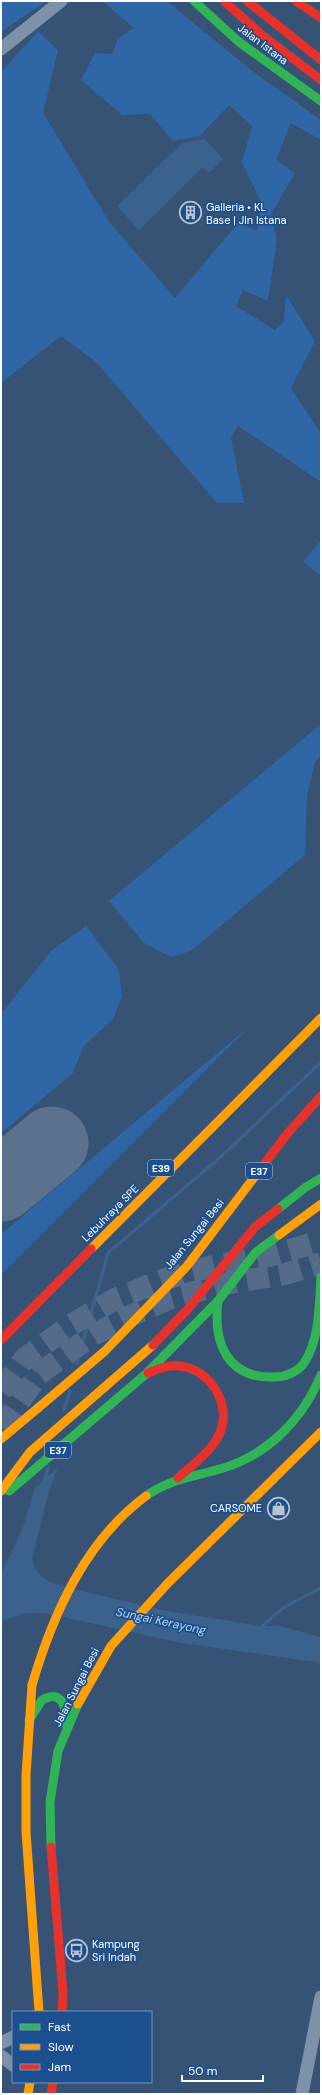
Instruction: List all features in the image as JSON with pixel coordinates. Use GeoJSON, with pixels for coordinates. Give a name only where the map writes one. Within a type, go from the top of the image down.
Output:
{"type":"FeatureCollection","features":[{"type":"Feature","properties":{"kind":"main road","name":"Jalan Istana"},"geometry":{"type":"LineString","coordinates":[[194,1],[239,42],[321,101]]}},
{"type":"Feature","properties":{"kind":"main road"},"geometry":{"type":"LineString","coordinates":[[224,1],[262,35],[321,80]]}},
{"type":"Feature","properties":{"kind":"main road","name":"Jalan Istana"},"geometry":{"type":"LineString","coordinates":[[248,1],[321,60]]}},
{"type":"Feature","properties":{"kind":"main road"},"geometry":{"type":"LineString","coordinates":[[301,3],[321,18]]}},
{"type":"Feature","properties":{"kind":"main road","name":"Lebuhraya SPE"},"geometry":{"type":"LineString","coordinates":[[1,1329],[321,1007]]}},
{"type":"Feature","properties":{"kind":"main road","name":"Lebuhraya SPE"},"geometry":{"type":"LineString","coordinates":[[1,1340],[321,1018]]}},
{"type":"Feature","properties":{"kind":"main road","name":"Jalan Sungai Besi"},"geometry":{"type":"LineString","coordinates":[[1,1439],[105,1351],[186,1266],[287,1134],[321,1096]]}},
{"type":"Feature","properties":{"kind":"main road"},"geometry":{"type":"LineString","coordinates":[[1,1491],[30,1452],[155,1343],[187,1310],[255,1227],[306,1187],[321,1178]]}},
{"type":"Feature","properties":{"kind":"main road","name":"E37"},"geometry":{"type":"LineString","coordinates":[[1,1497],[18,1485],[146,1374],[218,1301],[256,1252],[321,1204]]}},
{"type":"Feature","properties":{"kind":"main road"},"geometry":{"type":"LineString","coordinates":[[218,1301],[215,1315],[217,1338],[233,1364],[247,1375],[270,1378],[283,1376],[295,1371],[303,1364],[311,1350],[315,1333],[321,1277]]}},
{"type":"Feature","properties":{"kind":"main road"},"geometry":{"type":"LineString","coordinates":[[146,1374],[165,1366],[180,1366],[194,1371],[210,1383],[219,1394],[223,1408],[221,1431],[213,1444],[178,1478]]}},
{"type":"Feature","properties":{"kind":"main road"},"geometry":{"type":"LineString","coordinates":[[38,2011],[26,1832],[29,1721],[32,1685],[48,1635],[87,1561],[121,1518],[138,1501],[158,1487],[178,1478],[222,1468],[248,1457],[268,1444],[288,1428],[307,1406],[321,1375]]}},
{"type":"Feature","properties":{"kind":"main road","name":"Jalan Sungai Besi"},"geometry":{"type":"LineString","coordinates":[[62,2011],[62,1993],[50,1841],[50,1802],[52,1776],[58,1751],[78,1704],[110,1646],[168,1583],[321,1432]]}},
{"type":"Feature","properties":{"kind":"main road"},"geometry":{"type":"LineString","coordinates":[[29,1721],[39,1701],[44,1698],[52,1697],[61,1700],[65,1705],[67,1729]]}},
{"type":"Feature","properties":{"kind":"main road"},"geometry":{"type":"LineString","coordinates":[[51,2094],[53,2083]]}},
{"type":"Feature","properties":{"kind":"street"},"geometry":{"type":"LineString","coordinates":[[1,49],[61,1]]}},
{"type":"Feature","properties":{"kind":"street"},"geometry":{"type":"LineString","coordinates":[[302,2094],[321,1997]]}},
{"type":"Feature","properties":{"kind":"street"},"geometry":{"type":"LineString","coordinates":[[1,2043],[12,2038]]}},
{"type":"Feature","properties":{"kind":"street"},"geometry":{"type":"LineString","coordinates":[[1,2056],[12,2064]]}},
{"type":"Feature","properties":{"kind":"shaded area"},"geometry":{"type":"Polygon","coordinates":[[[1,1],[47,1],[1,32],[1,1]]]}},
{"type":"Feature","properties":{"kind":"shaded area"},"geometry":{"type":"Polygon","coordinates":[[[102,1],[167,1],[251,70],[321,120],[321,140],[291,123],[276,160],[295,173],[271,214],[277,240],[268,301],[243,290],[236,306],[275,330],[284,321],[286,295],[315,341],[291,388],[321,433],[321,482],[238,426],[231,438],[244,503],[217,503],[96,362],[61,336],[1,383],[1,72],[38,31],[58,50],[43,113],[110,223],[175,298],[239,222],[257,231],[262,204],[242,162],[252,126],[229,105],[200,136],[173,141],[150,114],[122,115],[81,80],[95,53],[112,54],[118,38],[134,28],[102,1]]]}},
{"type":"Feature","properties":{"kind":"shaded area"},"geometry":{"type":"Polygon","coordinates":[[[321,540],[321,576],[303,562],[321,540]]]}},
{"type":"Feature","properties":{"kind":"shaded area"},"geometry":{"type":"Polygon","coordinates":[[[321,724],[321,754],[315,763],[307,795],[305,855],[191,951],[171,957],[144,943],[109,901],[321,724]]]}},
{"type":"Feature","properties":{"kind":"shaded area"},"geometry":{"type":"Polygon","coordinates":[[[86,926],[119,970],[122,997],[113,1019],[83,1047],[73,1073],[1,1133],[1,1014],[51,951],[86,926]]]}},
{"type":"Feature","properties":{"kind":"shaded area"},"geometry":{"type":"Polygon","coordinates":[[[250,1026],[1,1275],[1,1234],[250,1026]]]}},
{"type":"Feature","properties":{"kind":"water"},"geometry":{"type":"Polygon","coordinates":[[[204,139],[223,159],[209,173],[203,167],[139,230],[117,206],[182,143],[204,139]]]}},
{"type":"Feature","properties":{"kind":"water","name":"Sungai Kerayong"},"geometry":{"type":"Polygon","coordinates":[[[58,1467],[49,1491],[32,1559],[35,1568],[41,1576],[52,1583],[167,1611],[262,1626],[279,1626],[321,1637],[321,1663],[176,1642],[45,1613],[26,1613],[1,1621],[1,1574],[22,1530],[35,1488],[58,1467]]]}},
{"type":"Feature","properties":{"kind":"waterway"},"geometry":{"type":"LineString","coordinates":[[77,1364],[108,1253],[223,1155],[321,1062]]}},
{"type":"Feature","properties":{"kind":"waterway"},"geometry":{"type":"LineString","coordinates":[[64,1410],[70,1391]]}},
{"type":"Feature","properties":{"kind":"waterway"},"geometry":{"type":"LineString","coordinates":[[44,1483],[48,1468]]}},
{"type":"Feature","properties":{"kind":"waterway"},"geometry":{"type":"LineString","coordinates":[[259,1629],[284,1607],[321,1588]]}},
{"type":"Feature","properties":{"kind":"runway"},"geometry":{"type":"LineString","coordinates":[[1,1185],[52,1143]]}},
{"type":"Feature","properties":{"kind":"tunnel"},"geometry":{"type":"LineString","coordinates":[[1,1391],[25,1358],[71,1325],[115,1299],[165,1279],[213,1266],[269,1256],[321,1241]]}},
{"type":"Feature","properties":{"kind":"tunnel"},"geometry":{"type":"LineString","coordinates":[[1,1428],[39,1374],[93,1335],[130,1316],[171,1298],[224,1284],[285,1274],[321,1263]]}},
{"type":"Feature","properties":{"kind":"traffic: fast"},"geometry":{"type":"LineString","coordinates":[[194,1],[239,42],[321,101]]}},
{"type":"Feature","properties":{"kind":"traffic: fast"},"geometry":{"type":"LineString","coordinates":[[278,1209],[306,1187],[321,1178]]}},
{"type":"Feature","properties":{"kind":"traffic: fast"},"geometry":{"type":"LineString","coordinates":[[9,1491],[146,1374],[218,1301],[256,1252],[279,1235]]}},
{"type":"Feature","properties":{"kind":"traffic: fast"},"geometry":{"type":"LineString","coordinates":[[218,1301],[218,1331],[221,1344],[227,1356],[235,1365],[245,1372],[259,1376],[283,1376],[298,1369],[304,1363],[309,1354],[318,1322],[321,1277]]}},
{"type":"Feature","properties":{"kind":"traffic: fast"},"geometry":{"type":"LineString","coordinates":[[146,1496],[172,1482],[237,1463],[268,1445],[294,1421],[321,1375]]}},
{"type":"Feature","properties":{"kind":"traffic: fast"},"geometry":{"type":"LineString","coordinates":[[29,1720],[42,1700],[50,1697],[56,1697],[63,1704],[67,1729]]}},
{"type":"Feature","properties":{"kind":"traffic: fast"},"geometry":{"type":"LineString","coordinates":[[51,1847],[50,1802],[58,1751],[78,1704]]}},
{"type":"Feature","properties":{"kind":"traffic: slow"},"geometry":{"type":"LineString","coordinates":[[91,1249],[321,1018]]}},
{"type":"Feature","properties":{"kind":"traffic: slow"},"geometry":{"type":"LineString","coordinates":[[38,1408],[105,1351],[187,1266],[262,1167]]}},
{"type":"Feature","properties":{"kind":"traffic: slow"},"geometry":{"type":"LineString","coordinates":[[279,1235],[321,1204]]}},
{"type":"Feature","properties":{"kind":"traffic: slow"},"geometry":{"type":"LineString","coordinates":[[1,1491],[30,1452],[153,1345]]}},
{"type":"Feature","properties":{"kind":"traffic: slow"},"geometry":{"type":"LineString","coordinates":[[1,1439],[38,1408]]}},
{"type":"Feature","properties":{"kind":"traffic: slow"},"geometry":{"type":"LineString","coordinates":[[78,1704],[111,1646],[168,1583],[321,1432]]}},
{"type":"Feature","properties":{"kind":"traffic: slow"},"geometry":{"type":"LineString","coordinates":[[32,1685],[50,1632],[74,1581],[105,1535],[124,1514],[146,1496]]}},
{"type":"Feature","properties":{"kind":"traffic: slow"},"geometry":{"type":"LineString","coordinates":[[32,1685],[26,1775],[26,1832],[39,2011]]}},
{"type":"Feature","properties":{"kind":"traffic: slow"},"geometry":{"type":"LineString","coordinates":[[28,2094],[30,2083]]}},
{"type":"Feature","properties":{"kind":"traffic: jam"},"geometry":{"type":"LineString","coordinates":[[224,1],[262,35],[321,80]]}},
{"type":"Feature","properties":{"kind":"traffic: jam"},"geometry":{"type":"LineString","coordinates":[[247,1],[321,60]]}},
{"type":"Feature","properties":{"kind":"traffic: jam"},"geometry":{"type":"LineString","coordinates":[[296,1],[321,18]]}},
{"type":"Feature","properties":{"kind":"traffic: jam"},"geometry":{"type":"LineString","coordinates":[[262,1167],[287,1134],[321,1096]]}},
{"type":"Feature","properties":{"kind":"traffic: jam"},"geometry":{"type":"LineString","coordinates":[[153,1345],[187,1310],[255,1227],[278,1209]]}},
{"type":"Feature","properties":{"kind":"traffic: jam"},"geometry":{"type":"LineString","coordinates":[[1,1340],[91,1249]]}},
{"type":"Feature","properties":{"kind":"traffic: jam"},"geometry":{"type":"LineString","coordinates":[[148,1373],[170,1366],[189,1368],[199,1372],[214,1388],[220,1398],[223,1408],[223,1419],[218,1437],[208,1450],[178,1478]]}},
{"type":"Feature","properties":{"kind":"traffic: jam"},"geometry":{"type":"LineString","coordinates":[[51,1847],[63,1993],[62,2011]]}},
{"type":"Feature","properties":{"kind":"traffic: jam"},"geometry":{"type":"LineString","coordinates":[[51,2094],[53,2083]]}},
{"type":"Feature","properties":{"kind":"place","name":"Galleria • KL Base | Jln Istana"},"geometry":{"type":"Point","coordinates":[191,213]}},
{"type":"Feature","properties":{"kind":"place","name":"CARSOME"},"geometry":{"type":"Point","coordinates":[278,1508]}},
{"type":"Feature","properties":{"kind":"place","name":"Kampung Sri Indah"},"geometry":{"type":"Point","coordinates":[76,1950]}}]}
